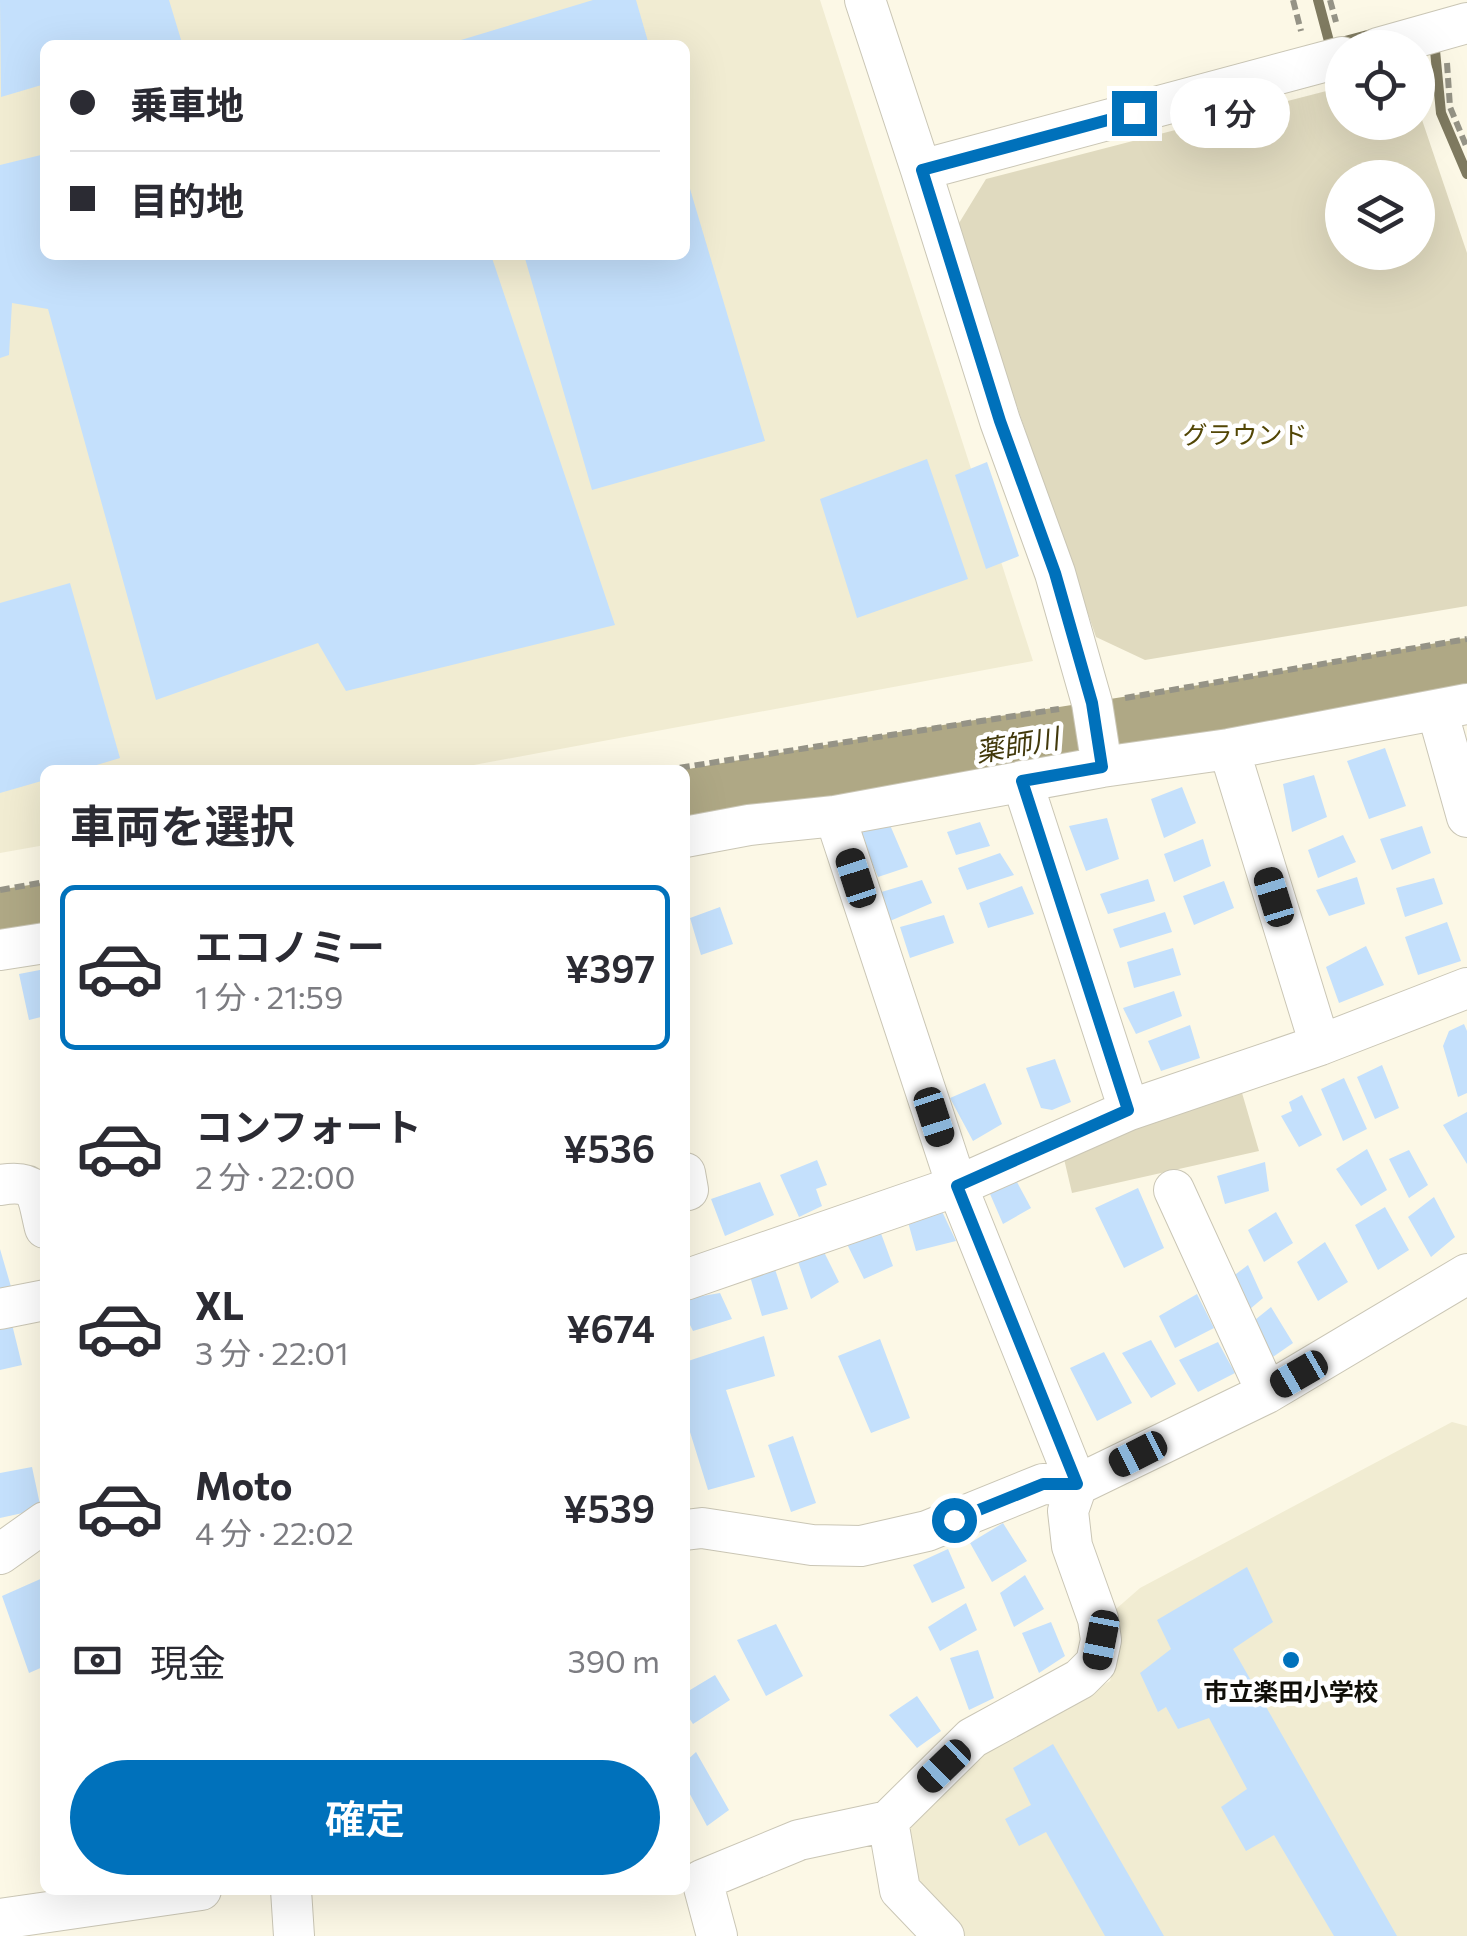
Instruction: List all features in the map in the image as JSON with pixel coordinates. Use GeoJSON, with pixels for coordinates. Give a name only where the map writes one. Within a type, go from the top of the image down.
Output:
{"type":"FeatureCollection","features":[{"type":"Feature","properties":{"kind":"street"},"geometry":{"type":"LineString","coordinates":[[865,0],[1000,421],[1055,573],[1092,703],[1101,759]]}},
{"type":"Feature","properties":{"kind":"street"},"geometry":{"type":"LineString","coordinates":[[922,170],[1325,62]]}},
{"type":"Feature","properties":{"kind":"street"},"geometry":{"type":"LineString","coordinates":[[690,837],[765,823],[835,816],[1022,781],[1101,759],[1229,748],[1452,707],[1467,817]]}},
{"type":"Feature","properties":{"kind":"street"},"geometry":{"type":"LineString","coordinates":[[1229,748],[1320,1045]]}},
{"type":"Feature","properties":{"kind":"street"},"geometry":{"type":"LineString","coordinates":[[1022,781],[1128,1110]]}},
{"type":"Feature","properties":{"kind":"street"},"geometry":{"type":"LineString","coordinates":[[717,1936],[694,1866],[888,1821],[972,1738],[1080,1679],[1096,1663],[1101,1640],[1098,1619],[1072,1546],[1068,1511],[1077,1484],[957,1186],[835,816]]}},
{"type":"Feature","properties":{"kind":"street"},"geometry":{"type":"LineString","coordinates":[[0,950],[40,944]]}},
{"type":"Feature","properties":{"kind":"street"},"geometry":{"type":"LineString","coordinates":[[690,1278],[957,1186],[1128,1110],[1320,1045],[1467,988]]}},
{"type":"Feature","properties":{"kind":"street"},"geometry":{"type":"LineString","coordinates":[[0,1186],[18,1182],[29,1185],[40,1205]]}},
{"type":"Feature","properties":{"kind":"street"},"geometry":{"type":"LineString","coordinates":[[1174,1190],[1267,1392]]}},
{"type":"Feature","properties":{"kind":"street"},"geometry":{"type":"LineString","coordinates":[[690,1529],[861,1546],[926,1531],[1043,1484],[1077,1484],[1267,1392],[1467,1274]]}},
{"type":"Feature","properties":{"kind":"street"},"geometry":{"type":"LineString","coordinates":[[0,1310],[40,1301]]}},
{"type":"Feature","properties":{"kind":"street"},"geometry":{"type":"LineString","coordinates":[[0,1554],[40,1526]]}},
{"type":"Feature","properties":{"kind":"street"},"geometry":{"type":"LineString","coordinates":[[888,1821],[900,1890],[944,1936]]}},
{"type":"Feature","properties":{"kind":"street"},"geometry":{"type":"LineString","coordinates":[[0,1920],[167,1895]]}},
{"type":"Feature","properties":{"kind":"street"},"geometry":{"type":"LineString","coordinates":[[291,1895],[294,1936]]}},
{"type":"Feature","properties":{"kind":"path"},"geometry":{"type":"LineString","coordinates":[[690,766],[1467,639]]}},
{"type":"Feature","properties":{"kind":"path"},"geometry":{"type":"LineString","coordinates":[[0,890],[40,883]]}},
{"type":"Feature","properties":{"kind":"shaded area"},"geometry":{"type":"Polygon","coordinates":[[[0,0],[820,0],[1033,661],[474,765],[40,765],[40,846],[0,853],[0,0]]]}},
{"type":"Feature","properties":{"kind":"shaded area","name":"市立楽田小学校"},"geometry":{"type":"Polygon","coordinates":[[[1452,1422],[1467,1426],[1467,1936],[965,1936],[917,1889],[903,1834],[919,1808],[988,1751],[1110,1681],[1122,1639],[1116,1609],[1140,1588],[1452,1422]]]}},
{"type":"Feature","properties":{"kind":"green space","name":"グラウンド"},"geometry":{"type":"Polygon","coordinates":[[[1325,91],[1325,140],[1429,140],[1467,253],[1467,606],[1145,660],[1096,637],[956,228],[986,179],[1325,91]]]}},
{"type":"Feature","properties":{"kind":"green space"},"geometry":{"type":"Polygon","coordinates":[[[1240,1086],[1259,1151],[1072,1193],[1061,1146],[1240,1086]]]}},
{"type":"Feature","properties":{"kind":"building"},"geometry":{"type":"Polygon","coordinates":[[[0,0],[169,0],[181,40],[40,40],[40,85],[1,97],[0,0]]]}},
{"type":"Feature","properties":{"kind":"building"},"geometry":{"type":"Polygon","coordinates":[[[593,0],[636,0],[648,40],[461,40],[593,0]]]}},
{"type":"Feature","properties":{"kind":"building"},"geometry":{"type":"Polygon","coordinates":[[[40,155],[40,260],[493,260],[615,625],[346,691],[318,643],[156,700],[48,309],[12,303],[9,355],[0,358],[0,165],[40,155]]]}},
{"type":"Feature","properties":{"kind":"building"},"geometry":{"type":"Polygon","coordinates":[[[690,189],[765,441],[592,490],[525,260],[690,260],[690,189]]]}},
{"type":"Feature","properties":{"kind":"building"},"geometry":{"type":"Polygon","coordinates":[[[927,459],[968,579],[857,618],[820,499],[927,459]]]}},
{"type":"Feature","properties":{"kind":"building"},"geometry":{"type":"Polygon","coordinates":[[[987,462],[1019,556],[986,569],[955,475],[987,462]]]}},
{"type":"Feature","properties":{"kind":"building"},"geometry":{"type":"Polygon","coordinates":[[[70,583],[120,758],[97,765],[40,765],[40,781],[0,793],[0,603],[70,583]]]}},
{"type":"Feature","properties":{"kind":"building"},"geometry":{"type":"Polygon","coordinates":[[[1385,748],[1406,806],[1369,819],[1347,761],[1385,748]]]}},
{"type":"Feature","properties":{"kind":"building"},"geometry":{"type":"Polygon","coordinates":[[[1314,775],[1327,817],[1292,832],[1283,784],[1314,775]]]}},
{"type":"Feature","properties":{"kind":"building"},"geometry":{"type":"Polygon","coordinates":[[[1182,787],[1196,823],[1164,838],[1151,799],[1182,787]]]}},
{"type":"Feature","properties":{"kind":"building"},"geometry":{"type":"Polygon","coordinates":[[[1107,818],[1119,859],[1086,871],[1069,826],[1107,818]]]}},
{"type":"Feature","properties":{"kind":"building"},"geometry":{"type":"Polygon","coordinates":[[[980,822],[990,846],[956,855],[947,832],[980,822]]]}},
{"type":"Feature","properties":{"kind":"building"},"geometry":{"type":"Polygon","coordinates":[[[890,825],[908,867],[878,877],[858,829],[890,825]]]}},
{"type":"Feature","properties":{"kind":"building"},"geometry":{"type":"Polygon","coordinates":[[[1422,826],[1431,853],[1392,870],[1380,839],[1422,826]]]}},
{"type":"Feature","properties":{"kind":"building"},"geometry":{"type":"Polygon","coordinates":[[[1343,835],[1356,862],[1318,878],[1308,850],[1343,835]]]}},
{"type":"Feature","properties":{"kind":"building"},"geometry":{"type":"Polygon","coordinates":[[[1203,839],[1211,866],[1174,882],[1164,854],[1203,839]]]}},
{"type":"Feature","properties":{"kind":"building"},"geometry":{"type":"Polygon","coordinates":[[[1000,853],[1014,875],[967,890],[958,868],[1000,853]]]}},
{"type":"Feature","properties":{"kind":"building"},"geometry":{"type":"Polygon","coordinates":[[[1357,877],[1365,904],[1329,916],[1316,890],[1357,877]]]}},
{"type":"Feature","properties":{"kind":"building"},"geometry":{"type":"Polygon","coordinates":[[[1434,878],[1443,904],[1405,917],[1396,888],[1434,878]]]}},
{"type":"Feature","properties":{"kind":"building"},"geometry":{"type":"Polygon","coordinates":[[[1148,879],[1155,901],[1108,914],[1100,894],[1148,879]]]}},
{"type":"Feature","properties":{"kind":"building"},"geometry":{"type":"Polygon","coordinates":[[[922,880],[932,903],[890,921],[878,893],[922,880]]]}},
{"type":"Feature","properties":{"kind":"building"},"geometry":{"type":"Polygon","coordinates":[[[1224,881],[1234,908],[1194,925],[1183,896],[1224,881]]]}},
{"type":"Feature","properties":{"kind":"building"},"geometry":{"type":"Polygon","coordinates":[[[1022,886],[1034,914],[988,928],[979,903],[1022,886]]]}},
{"type":"Feature","properties":{"kind":"building"},"geometry":{"type":"Polygon","coordinates":[[[720,907],[733,944],[701,955],[690,918],[720,907]]]}},
{"type":"Feature","properties":{"kind":"building"},"geometry":{"type":"Polygon","coordinates":[[[1165,912],[1172,932],[1120,948],[1113,929],[1165,912]]]}},
{"type":"Feature","properties":{"kind":"building"},"geometry":{"type":"Polygon","coordinates":[[[944,915],[954,943],[910,958],[900,927],[944,915]]]}},
{"type":"Feature","properties":{"kind":"building"},"geometry":{"type":"Polygon","coordinates":[[[1447,922],[1461,961],[1418,975],[1405,937],[1447,922]]]}},
{"type":"Feature","properties":{"kind":"building"},"geometry":{"type":"Polygon","coordinates":[[[1366,946],[1384,985],[1339,1003],[1326,967],[1366,946]]]}},
{"type":"Feature","properties":{"kind":"building"},"geometry":{"type":"Polygon","coordinates":[[[1173,948],[1181,975],[1134,988],[1127,962],[1173,948]]]}},
{"type":"Feature","properties":{"kind":"building"},"geometry":{"type":"Polygon","coordinates":[[[40,970],[40,1017],[29,1020],[19,974],[40,970]]]}},
{"type":"Feature","properties":{"kind":"building"},"geometry":{"type":"Polygon","coordinates":[[[1174,991],[1182,1016],[1136,1034],[1123,1008],[1174,991]]]}},
{"type":"Feature","properties":{"kind":"building"},"geometry":{"type":"Polygon","coordinates":[[[1464,1024],[1467,1093],[1458,1097],[1443,1046],[1449,1031],[1464,1024]]]}},
{"type":"Feature","properties":{"kind":"building"},"geometry":{"type":"Polygon","coordinates":[[[1190,1025],[1200,1058],[1161,1071],[1148,1041],[1190,1025]]]}},
{"type":"Feature","properties":{"kind":"building"},"geometry":{"type":"Polygon","coordinates":[[[1055,1059],[1071,1102],[1052,1110],[1041,1108],[1026,1068],[1055,1059]]]}},
{"type":"Feature","properties":{"kind":"building"},"geometry":{"type":"Polygon","coordinates":[[[1382,1065],[1399,1108],[1375,1119],[1357,1077],[1382,1065]]]}},
{"type":"Feature","properties":{"kind":"building"},"geometry":{"type":"Polygon","coordinates":[[[1344,1078],[1367,1129],[1343,1141],[1321,1089],[1344,1078]]]}},
{"type":"Feature","properties":{"kind":"building"},"geometry":{"type":"Polygon","coordinates":[[[985,1083],[1002,1124],[973,1141],[950,1098],[985,1083]]]}},
{"type":"Feature","properties":{"kind":"building"},"geometry":{"type":"Polygon","coordinates":[[[1302,1095],[1322,1135],[1299,1147],[1281,1116],[1292,1111],[1289,1102],[1302,1095]]]}},
{"type":"Feature","properties":{"kind":"building"},"geometry":{"type":"Polygon","coordinates":[[[1467,1112],[1467,1164],[1443,1125],[1467,1112]]]}},
{"type":"Feature","properties":{"kind":"building"},"geometry":{"type":"Polygon","coordinates":[[[1367,1149],[1387,1190],[1361,1206],[1336,1169],[1367,1149]]]}},
{"type":"Feature","properties":{"kind":"building"},"geometry":{"type":"Polygon","coordinates":[[[1409,1150],[1428,1185],[1409,1198],[1389,1159],[1409,1150]]]}},
{"type":"Feature","properties":{"kind":"building"},"geometry":{"type":"Polygon","coordinates":[[[817,1160],[827,1185],[816,1189],[822,1206],[799,1217],[780,1175],[817,1160]]]}},
{"type":"Feature","properties":{"kind":"building"},"geometry":{"type":"Polygon","coordinates":[[[1265,1162],[1269,1191],[1225,1204],[1217,1176],[1265,1162]]]}},
{"type":"Feature","properties":{"kind":"building"},"geometry":{"type":"Polygon","coordinates":[[[1012,1173],[1031,1208],[1003,1224],[987,1187],[1012,1173]]]}},
{"type":"Feature","properties":{"kind":"building"},"geometry":{"type":"Polygon","coordinates":[[[760,1182],[774,1215],[725,1236],[711,1199],[760,1182]]]}},
{"type":"Feature","properties":{"kind":"building"},"geometry":{"type":"Polygon","coordinates":[[[1138,1188],[1164,1248],[1124,1268],[1095,1208],[1138,1188]]]}},
{"type":"Feature","properties":{"kind":"building"},"geometry":{"type":"Polygon","coordinates":[[[1434,1197],[1455,1237],[1431,1257],[1408,1217],[1434,1197]]]}},
{"type":"Feature","properties":{"kind":"building"},"geometry":{"type":"Polygon","coordinates":[[[940,1207],[956,1241],[916,1251],[906,1215],[940,1207]]]}},
{"type":"Feature","properties":{"kind":"building"},"geometry":{"type":"Polygon","coordinates":[[[1385,1207],[1409,1250],[1378,1270],[1355,1225],[1385,1207]]]}},
{"type":"Feature","properties":{"kind":"building"},"geometry":{"type":"Polygon","coordinates":[[[1276,1212],[1293,1243],[1264,1262],[1248,1230],[1276,1212]]]}},
{"type":"Feature","properties":{"kind":"building"},"geometry":{"type":"Polygon","coordinates":[[[879,1228],[893,1266],[864,1279],[846,1242],[879,1228]]]}},
{"type":"Feature","properties":{"kind":"building"},"geometry":{"type":"Polygon","coordinates":[[[1325,1242],[1348,1282],[1318,1301],[1297,1262],[1325,1242]]]}},
{"type":"Feature","properties":{"kind":"building"},"geometry":{"type":"Polygon","coordinates":[[[822,1248],[839,1282],[811,1299],[796,1256],[822,1248]]]}},
{"type":"Feature","properties":{"kind":"building"},"geometry":{"type":"Polygon","coordinates":[[[0,1249],[12,1290],[0,1293],[0,1249]]]}},
{"type":"Feature","properties":{"kind":"building"},"geometry":{"type":"Polygon","coordinates":[[[773,1263],[788,1309],[762,1316],[749,1273],[773,1263]]]}},
{"type":"Feature","properties":{"kind":"building"},"geometry":{"type":"Polygon","coordinates":[[[1248,1265],[1263,1298],[1243,1315],[1224,1283],[1248,1265]]]}},
{"type":"Feature","properties":{"kind":"building"},"geometry":{"type":"Polygon","coordinates":[[[720,1293],[732,1319],[693,1331],[690,1298],[720,1293]]]}},
{"type":"Feature","properties":{"kind":"building"},"geometry":{"type":"Polygon","coordinates":[[[1197,1294],[1214,1328],[1175,1348],[1159,1316],[1197,1294]]]}},
{"type":"Feature","properties":{"kind":"building"},"geometry":{"type":"Polygon","coordinates":[[[1271,1307],[1293,1343],[1263,1364],[1245,1328],[1271,1307]]]}},
{"type":"Feature","properties":{"kind":"building"},"geometry":{"type":"Polygon","coordinates":[[[10,1316],[22,1365],[0,1370],[0,1319],[10,1316]]]}},
{"type":"Feature","properties":{"kind":"building"},"geometry":{"type":"Polygon","coordinates":[[[764,1336],[775,1376],[726,1390],[755,1477],[708,1490],[690,1432],[690,1360],[764,1336]]]}},
{"type":"Feature","properties":{"kind":"building"},"geometry":{"type":"Polygon","coordinates":[[[880,1339],[910,1418],[871,1433],[838,1356],[880,1339]]]}},
{"type":"Feature","properties":{"kind":"building"},"geometry":{"type":"Polygon","coordinates":[[[1151,1340],[1176,1384],[1151,1398],[1122,1353],[1151,1340]]]}},
{"type":"Feature","properties":{"kind":"building"},"geometry":{"type":"Polygon","coordinates":[[[1218,1342],[1235,1373],[1198,1392],[1179,1360],[1218,1342]]]}},
{"type":"Feature","properties":{"kind":"building"},"geometry":{"type":"Polygon","coordinates":[[[1104,1352],[1132,1403],[1097,1421],[1070,1368],[1104,1352]]]}},
{"type":"Feature","properties":{"kind":"building"},"geometry":{"type":"Polygon","coordinates":[[[793,1436],[816,1503],[791,1512],[768,1445],[793,1436]]]}},
{"type":"Feature","properties":{"kind":"building"},"geometry":{"type":"Polygon","coordinates":[[[32,1467],[40,1509],[0,1518],[0,1473],[32,1467]]]}},
{"type":"Feature","properties":{"kind":"building"},"geometry":{"type":"Polygon","coordinates":[[[1003,1523],[1027,1561],[992,1582],[970,1543],[1003,1523]]]}},
{"type":"Feature","properties":{"kind":"building"},"geometry":{"type":"Polygon","coordinates":[[[948,1549],[965,1588],[932,1603],[913,1565],[948,1549]]]}},
{"type":"Feature","properties":{"kind":"building"},"geometry":{"type":"Polygon","coordinates":[[[1247,1567],[1273,1622],[1233,1649],[1397,1936],[1334,1936],[1274,1835],[1246,1851],[1221,1807],[1247,1789],[1209,1718],[1178,1729],[1166,1707],[1158,1712],[1140,1673],[1171,1649],[1157,1620],[1247,1567]]]}},
{"type":"Feature","properties":{"kind":"building"},"geometry":{"type":"Polygon","coordinates":[[[1025,1575],[1044,1609],[1014,1627],[1000,1593],[1025,1575]]]}},
{"type":"Feature","properties":{"kind":"building"},"geometry":{"type":"Polygon","coordinates":[[[40,1579],[40,1668],[29,1673],[2,1596],[40,1579]]]}},
{"type":"Feature","properties":{"kind":"building"},"geometry":{"type":"Polygon","coordinates":[[[966,1603],[977,1630],[940,1651],[928,1627],[966,1603]]]}},
{"type":"Feature","properties":{"kind":"building"},"geometry":{"type":"Polygon","coordinates":[[[1051,1622],[1065,1656],[1039,1673],[1022,1633],[1051,1622]]]}},
{"type":"Feature","properties":{"kind":"building"},"geometry":{"type":"Polygon","coordinates":[[[776,1624],[803,1676],[766,1696],[737,1640],[776,1624]]]}},
{"type":"Feature","properties":{"kind":"building"},"geometry":{"type":"Polygon","coordinates":[[[978,1650],[994,1698],[969,1710],[950,1658],[978,1650]]]}},
{"type":"Feature","properties":{"kind":"building"},"geometry":{"type":"Polygon","coordinates":[[[715,1675],[730,1700],[693,1724],[690,1690],[715,1675]]]}},
{"type":"Feature","properties":{"kind":"building"},"geometry":{"type":"Polygon","coordinates":[[[917,1696],[941,1731],[917,1748],[889,1715],[917,1696]]]}},
{"type":"Feature","properties":{"kind":"building"},"geometry":{"type":"Polygon","coordinates":[[[1053,1744],[1164,1936],[1105,1936],[1046,1832],[1019,1846],[1005,1819],[1031,1805],[1013,1768],[1053,1744]]]}},
{"type":"Feature","properties":{"kind":"building"},"geometry":{"type":"Polygon","coordinates":[[[696,1752],[729,1810],[707,1826],[690,1794],[690,1757],[696,1752]]]}},
{"type":"Feature","properties":{"kind":"waterway"},"geometry":{"type":"LineString","coordinates":[[1318,0],[1326,30]]}},
{"type":"Feature","properties":{"kind":"waterway"},"geometry":{"type":"LineString","coordinates":[[1435,50],[1441,113],[1467,174]]}},
{"type":"Feature","properties":{"kind":"waterway","name":"薬師川"},"geometry":{"type":"LineString","coordinates":[[690,799],[1467,668]]}},
{"type":"Feature","properties":{"kind":"waterway","name":"薬師川"},"geometry":{"type":"LineString","coordinates":[[0,920],[40,914]]}},
{"type":"Feature","properties":{"kind":"place","name":"市立楽田小学校"},"geometry":{"type":"Point","coordinates":[1291,1660]}},
{"type":"Feature","properties":{"kind":"route"},"geometry":{"type":"LineString","coordinates":[[954,1520],[1043,1484],[1077,1484],[957,1186],[1128,1110],[1022,781],[1102,767],[1092,703],[1055,573],[1000,421],[922,170],[1134,113]]}}]}
